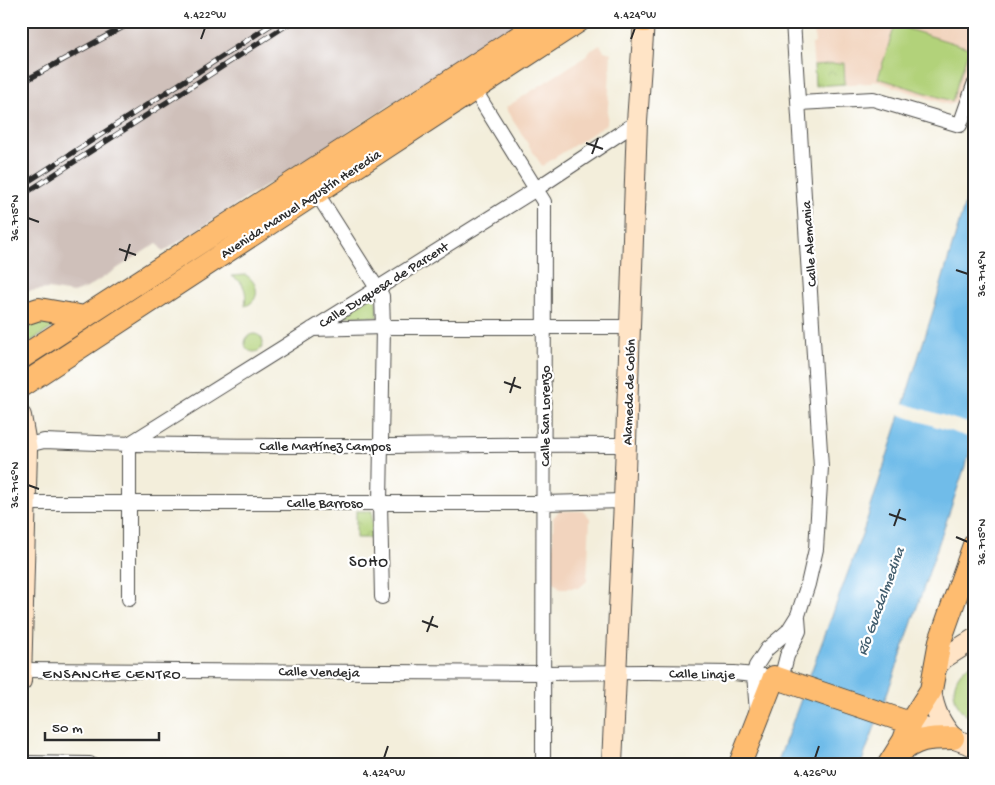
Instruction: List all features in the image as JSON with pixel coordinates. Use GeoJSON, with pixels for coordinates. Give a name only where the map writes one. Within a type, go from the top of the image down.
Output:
{"type":"FeatureCollection","features":[{"type":"Feature","properties":{"kind":"main road","name":"Avenida Manuel Agustín Heredia"},"geometry":{"type":"LineString","coordinates":[[21,358],[543,21]]}},
{"type":"Feature","properties":{"kind":"main road","name":"Avenida Manuel Agustín Heredia"},"geometry":{"type":"LineString","coordinates":[[21,386],[579,21]]}},
{"type":"Feature","properties":{"kind":"main road","name":"Alameda de Colón"},"geometry":{"type":"LineString","coordinates":[[612,764],[624,501],[637,122],[644,21]]}},
{"type":"Feature","properties":{"kind":"main road"},"geometry":{"type":"LineString","coordinates":[[21,315],[39,309],[85,317]]}},
{"type":"Feature","properties":{"kind":"main road"},"geometry":{"type":"LineString","coordinates":[[21,416],[26,503],[21,681]]}},
{"type":"Feature","properties":{"kind":"main road"},"geometry":{"type":"LineString","coordinates":[[964,742],[943,727],[938,717],[933,705],[933,679],[940,640],[974,545]]}},
{"type":"Feature","properties":{"kind":"main road"},"geometry":{"type":"LineString","coordinates":[[891,761],[904,740],[910,724],[944,658],[974,639]]}},
{"type":"Feature","properties":{"kind":"main road"},"geometry":{"type":"LineString","coordinates":[[740,764],[757,717],[779,679],[964,742]]}},
{"type":"Feature","properties":{"kind":"main road"},"geometry":{"type":"LineString","coordinates":[[891,761],[917,741],[935,738],[964,742]]}},
{"type":"Feature","properties":{"kind":"street","name":"Calle Alemania"},"geometry":{"type":"LineString","coordinates":[[793,21],[821,467],[816,549],[798,615]]}},
{"type":"Feature","properties":{"kind":"street"},"geometry":{"type":"LineString","coordinates":[[799,103],[872,99],[960,125],[974,85]]}},
{"type":"Feature","properties":{"kind":"street","name":"Calle San Lorenzo"},"geometry":{"type":"LineString","coordinates":[[474,89],[544,202],[543,764]]}},
{"type":"Feature","properties":{"kind":"street","name":"Calle Duquesa de Parcent"},"geometry":{"type":"LineString","coordinates":[[129,445],[536,188],[637,122]]}},
{"type":"Feature","properties":{"kind":"street"},"geometry":{"type":"LineString","coordinates":[[316,192],[382,296],[380,446],[382,598]]}},
{"type":"Feature","properties":{"kind":"street"},"geometry":{"type":"LineString","coordinates":[[311,329],[383,326],[630,327]]}},
{"type":"Feature","properties":{"kind":"street","name":"Calle Martínez Campos"},"geometry":{"type":"LineString","coordinates":[[24,447],[44,441],[129,445],[626,445]]}},
{"type":"Feature","properties":{"kind":"street"},"geometry":{"type":"LineString","coordinates":[[129,445],[129,599]]}},
{"type":"Feature","properties":{"kind":"street","name":"Calle Barroso"},"geometry":{"type":"LineString","coordinates":[[26,503],[543,503],[624,501]]}},
{"type":"Feature","properties":{"kind":"street"},"geometry":{"type":"LineString","coordinates":[[798,615],[799,631],[789,651],[779,679],[759,659],[767,649],[788,631],[798,615]]}},
{"type":"Feature","properties":{"kind":"street"},"geometry":{"type":"LineString","coordinates":[[774,644],[789,651]]}},
{"type":"Feature","properties":{"kind":"street","name":"Calle Vendeja"},"geometry":{"type":"LineString","coordinates":[[21,670],[616,673]]}},
{"type":"Feature","properties":{"kind":"street","name":"Calle Linaje"},"geometry":{"type":"LineString","coordinates":[[616,673],[644,672],[779,679]]}},
{"type":"Feature","properties":{"kind":"street"},"geometry":{"type":"LineString","coordinates":[[21,763],[90,764]]}},
{"type":"Feature","properties":{"kind":"shaded area"},"geometry":{"type":"Polygon","coordinates":[[[21,21],[521,21],[163,252],[157,243],[87,288],[73,293],[48,289],[29,291],[21,295],[21,21]]]}},
{"type":"Feature","properties":{"kind":"shaded area"},"geometry":{"type":"Polygon","coordinates":[[[813,21],[974,21],[969,39],[974,41],[974,48],[957,100],[949,105],[873,80],[872,83],[815,86],[812,44],[815,43],[813,21]]]}},
{"type":"Feature","properties":{"kind":"shaded area"},"geometry":{"type":"Polygon","coordinates":[[[600,45],[604,51],[611,53],[607,124],[542,166],[505,108],[588,55],[587,53],[600,45]]]}},
{"type":"Feature","properties":{"kind":"shaded area"},"geometry":{"type":"Polygon","coordinates":[[[559,511],[583,511],[590,518],[587,581],[579,588],[560,588],[553,581],[553,518],[559,511]]]}},
{"type":"Feature","properties":{"kind":"green space"},"geometry":{"type":"Polygon","coordinates":[[[895,25],[969,48],[952,101],[878,78],[895,25]]]}},
{"type":"Feature","properties":{"kind":"green space"},"geometry":{"type":"Polygon","coordinates":[[[844,63],[845,84],[815,86],[814,65],[844,63]]]}},
{"type":"Feature","properties":{"kind":"green space"},"geometry":{"type":"Polygon","coordinates":[[[246,275],[256,287],[256,296],[250,304],[245,306],[246,296],[244,288],[236,278],[231,276],[246,275]]]}},
{"type":"Feature","properties":{"kind":"green space"},"geometry":{"type":"Polygon","coordinates":[[[375,295],[378,317],[342,316],[375,295]]]}},
{"type":"Feature","properties":{"kind":"green space"},"geometry":{"type":"Polygon","coordinates":[[[46,319],[53,321],[57,325],[23,346],[23,336],[28,328],[46,319]]]}},
{"type":"Feature","properties":{"kind":"green space"},"geometry":{"type":"Polygon","coordinates":[[[254,334],[260,337],[263,343],[260,349],[254,352],[248,349],[245,343],[248,337],[254,334]]]}},
{"type":"Feature","properties":{"kind":"green space"},"geometry":{"type":"Polygon","coordinates":[[[356,511],[372,511],[372,538],[356,538],[356,511]]]}},
{"type":"Feature","properties":{"kind":"green space"},"geometry":{"type":"Polygon","coordinates":[[[974,663],[974,720],[962,711],[955,698],[954,690],[958,676],[964,669],[974,663]]]}},
{"type":"Feature","properties":{"kind":"water","name":"Río Guadalmedina"},"geometry":{"type":"Polygon","coordinates":[[[974,172],[974,440],[896,669],[861,764],[777,764],[864,529],[934,308],[974,172]]]}},
{"type":"Feature","properties":{"kind":"pier"},"geometry":{"type":"Polygon","coordinates":[[[900,402],[974,425],[974,439],[897,414],[900,402]]]}},
{"type":"Feature","properties":{"kind":"railway"},"geometry":{"type":"LineString","coordinates":[[21,83],[134,21]]}},
{"type":"Feature","properties":{"kind":"railway"},"geometry":{"type":"LineString","coordinates":[[21,186],[277,21]]}},
{"type":"Feature","properties":{"kind":"railway"},"geometry":{"type":"LineString","coordinates":[[21,196],[293,21]]}},
{"type":"Feature","properties":{"kind":"district","name":"SOHO"},"geometry":{"type":"Point","coordinates":[369,560]}},
{"type":"Feature","properties":{"kind":"district","name":"ENSANCHE CENTRO"},"geometry":{"type":"Point","coordinates":[112,673]}}]}
